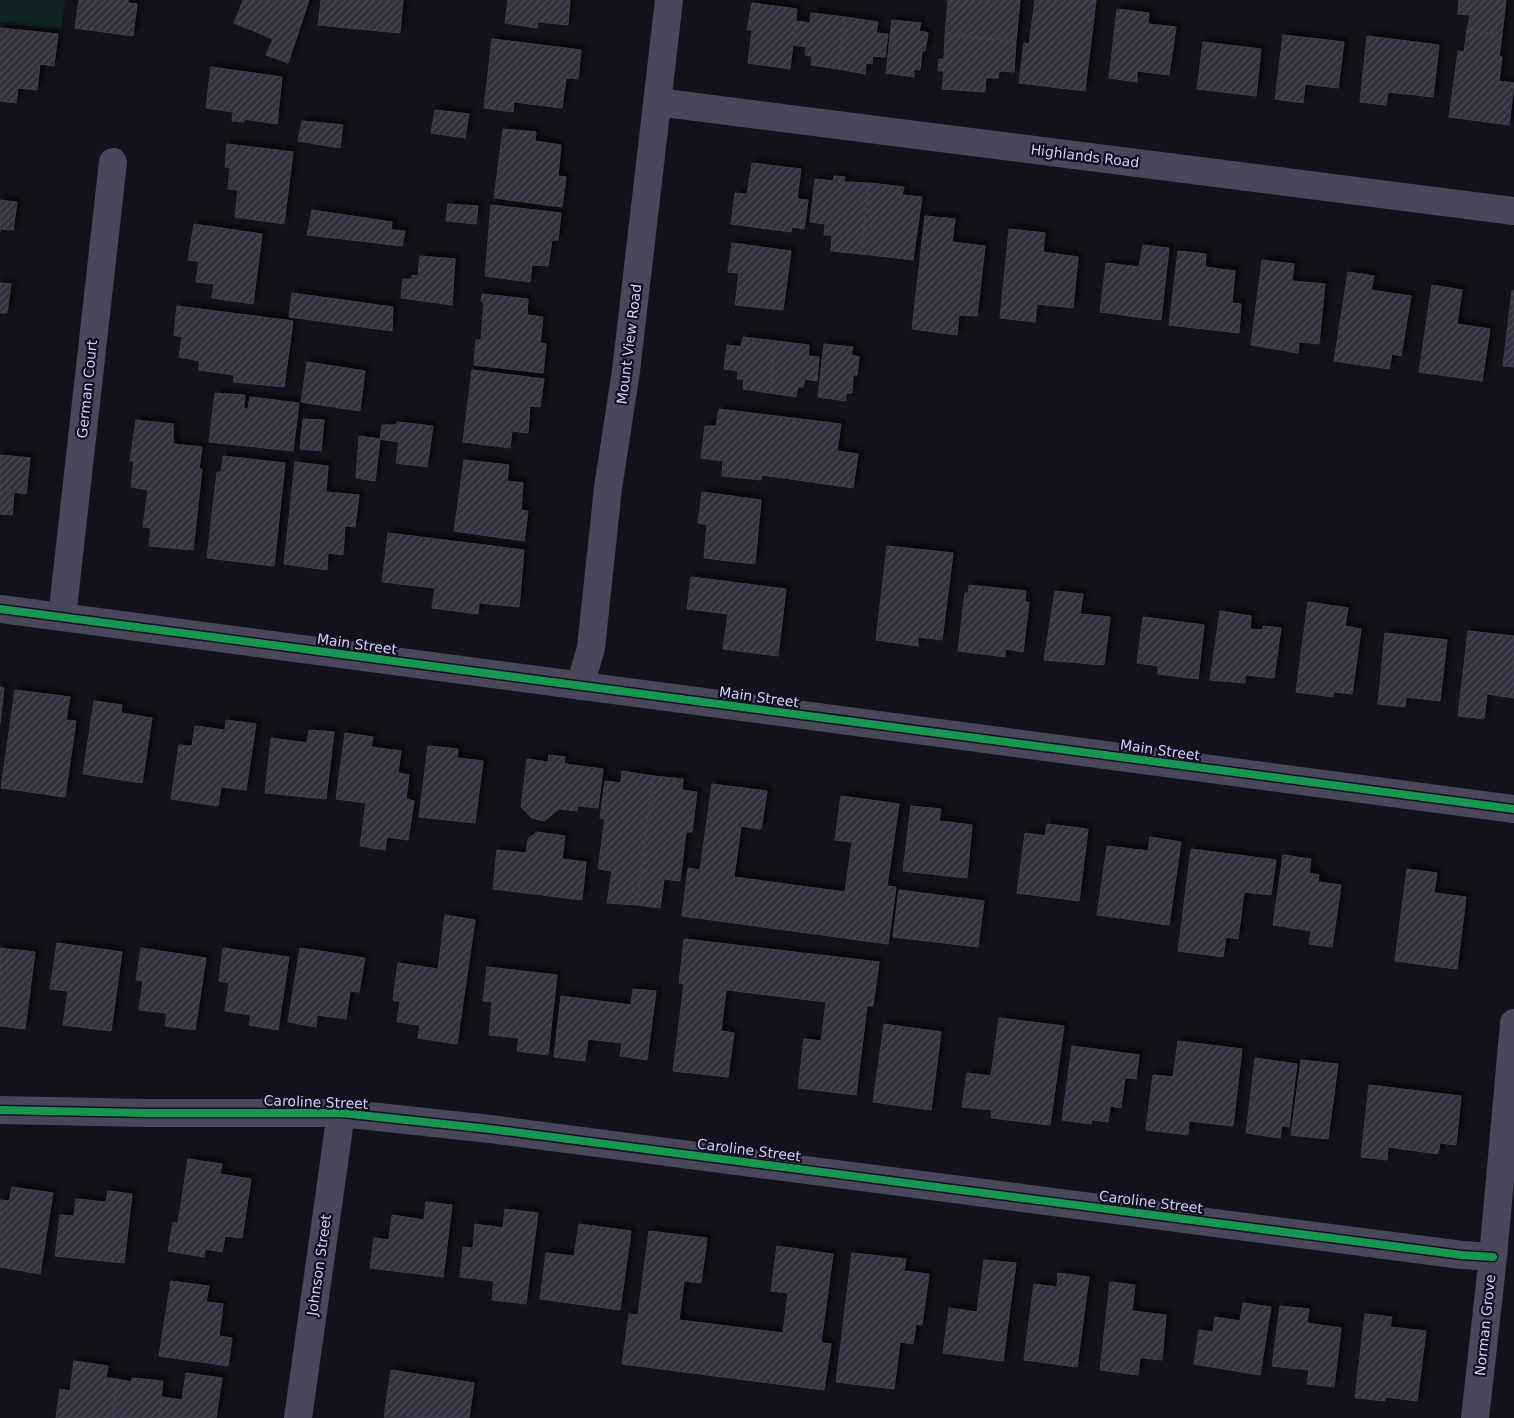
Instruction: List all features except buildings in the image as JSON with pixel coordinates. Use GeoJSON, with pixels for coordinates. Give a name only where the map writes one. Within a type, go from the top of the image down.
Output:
{"type":"FeatureCollection","features":[{"type":"Feature","properties":{"kind":"street","name":"Mount View Road"},"geometry":{"type":"LineString","coordinates":[[580,686],[591,648],[608,488],[626,372],[669,0]]}},
{"type":"Feature","properties":{"kind":"street","name":"Highlands Road"},"geometry":{"type":"LineString","coordinates":[[657,102],[1514,211]]}},
{"type":"Feature","properties":{"kind":"street","name":"German Court"},"geometry":{"type":"LineString","coordinates":[[62,617],[113,162]]}},
{"type":"Feature","properties":{"kind":"street","name":"Main Street"},"geometry":{"type":"LineString","coordinates":[[0,609],[1514,809]]}},
{"type":"Feature","properties":{"kind":"street","name":"Norman Grove"},"geometry":{"type":"LineString","coordinates":[[1474,1418],[1492,1257],[1514,1023]]}},
{"type":"Feature","properties":{"kind":"street","name":"Caroline Street"},"geometry":{"type":"LineString","coordinates":[[0,1110],[146,1113],[340,1113],[490,1129],[1462,1255],[1492,1257]]}},
{"type":"Feature","properties":{"kind":"street","name":"Johnson Street"},"geometry":{"type":"LineString","coordinates":[[298,1418],[340,1113]]}},
{"type":"Feature","properties":{"kind":"green space"},"geometry":{"type":"Polygon","coordinates":[[[0,0],[65,0],[61,30],[0,23],[0,0]]]}},
{"type":"Feature","properties":{"kind":"cycle path"},"geometry":{"type":"LineString","coordinates":[[0,609],[1514,809]]}},
{"type":"Feature","properties":{"kind":"cycle path"},"geometry":{"type":"LineString","coordinates":[[0,1110],[146,1113],[341,1113],[490,1129],[1462,1255],[1493,1257]]}}]}
